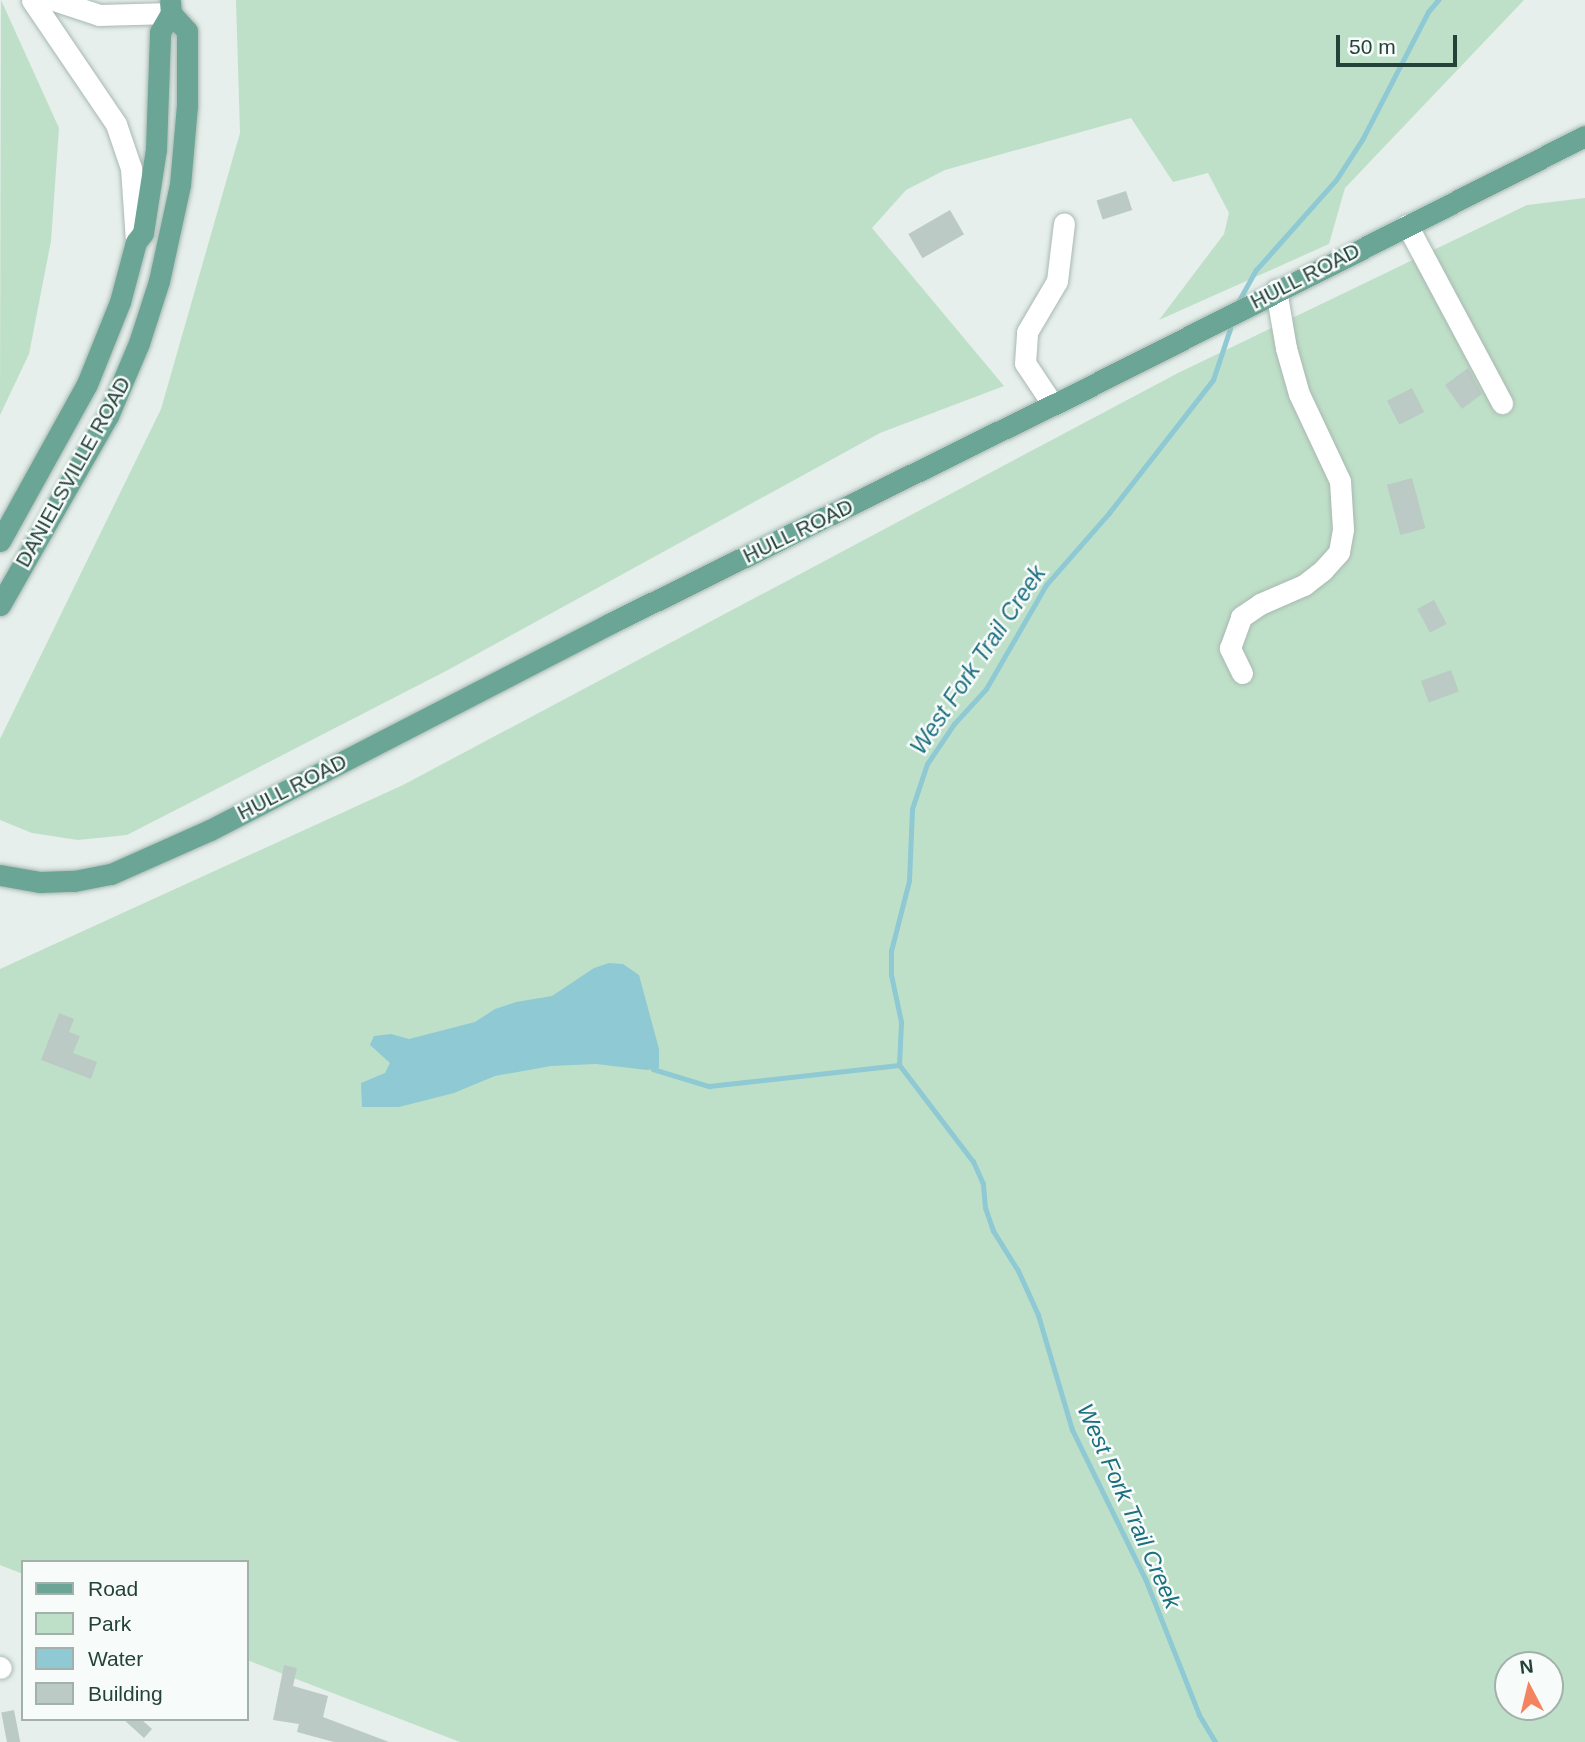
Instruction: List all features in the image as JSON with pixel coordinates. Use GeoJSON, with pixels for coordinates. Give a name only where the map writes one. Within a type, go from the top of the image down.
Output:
{"type":"FeatureCollection","features":[{"type":"Feature","properties":{"kind":"main road","name":"DANIELSVILLE ROAD"},"geometry":{"type":"LineString","coordinates":[[0,541],[87,384],[120,302],[136,242],[143,233],[156,149],[160,32],[170,7]]}},
{"type":"Feature","properties":{"kind":"main road","name":"DANIELSVILLE ROAD"},"geometry":{"type":"LineString","coordinates":[[0,605],[108,416],[132,361],[159,281],[180,185],[187,105],[187,31],[170,7]]}},
{"type":"Feature","properties":{"kind":"main road","name":"HULL ROAD"},"geometry":{"type":"LineString","coordinates":[[0,874],[40,881],[74,881],[111,874],[185,841],[608,624],[1053,405],[1585,136]]}},
{"type":"Feature","properties":{"kind":"street"},"geometry":{"type":"LineString","coordinates":[[32,0],[105,105],[120,134],[131,168],[136,242]]}},
{"type":"Feature","properties":{"kind":"street"},"geometry":{"type":"LineString","coordinates":[[54,0],[99,15],[170,7]]}},
{"type":"Feature","properties":{"kind":"street"},"geometry":{"type":"LineString","coordinates":[[1053,405],[1025,363],[1027,332],[1057,281],[1064,223]]}},
{"type":"Feature","properties":{"kind":"street"},"geometry":{"type":"LineString","coordinates":[[1407,225],[1502,403]]}},
{"type":"Feature","properties":{"kind":"street"},"geometry":{"type":"LineString","coordinates":[[1242,673],[1230,648],[1241,617],[1260,604],[1304,585],[1323,570],[1339,552],[1343,529],[1340,481],[1299,394],[1286,348],[1276,290]]}},
{"type":"Feature","properties":{"kind":"green space"},"geometry":{"type":"Polygon","coordinates":[[[1,0],[59,128],[51,241],[29,354],[0,415],[1,0]]]}},
{"type":"Feature","properties":{"kind":"green space"},"geometry":{"type":"Polygon","coordinates":[[[236,0],[1524,0],[1345,188],[1329,244],[1159,320],[1224,234],[1229,213],[1208,173],[1173,182],[1131,118],[945,170],[906,190],[872,228],[1004,386],[880,433],[446,671],[127,835],[78,840],[32,833],[0,820],[0,739],[161,409],[240,133],[236,0]]]}},
{"type":"Feature","properties":{"kind":"green space"},"geometry":{"type":"Polygon","coordinates":[[[1585,198],[1585,1742],[460,1742],[248,1660],[248,1560],[21,1560],[21,1573],[0,1565],[0,969],[403,785],[1178,373],[1527,205],[1585,198]]]}},
{"type":"Feature","properties":{"kind":"water"},"geometry":{"type":"Polygon","coordinates":[[[609,963],[623,964],[639,975],[659,1049],[659,1068],[647,1070],[596,1064],[551,1066],[495,1076],[454,1093],[399,1107],[362,1107],[361,1083],[385,1073],[390,1063],[370,1045],[374,1036],[391,1034],[409,1039],[475,1022],[495,1009],[516,1002],[552,996],[594,968],[609,963]]]}},
{"type":"Feature","properties":{"kind":"building"},"geometry":{"type":"Polygon","coordinates":[[[1126,191],[1132,210],[1103,220],[1097,201],[1126,191]]]}},
{"type":"Feature","properties":{"kind":"building"},"geometry":{"type":"Polygon","coordinates":[[[950,210],[964,234],[922,258],[908,234],[950,210]]]}},
{"type":"Feature","properties":{"kind":"building"},"geometry":{"type":"Polygon","coordinates":[[[1468,368],[1482,394],[1462,409],[1445,385],[1468,368]]]}},
{"type":"Feature","properties":{"kind":"building"},"geometry":{"type":"Polygon","coordinates":[[[1412,388],[1424,412],[1399,425],[1387,401],[1412,388]]]}},
{"type":"Feature","properties":{"kind":"building"},"geometry":{"type":"Polygon","coordinates":[[[1412,478],[1425,528],[1400,535],[1387,485],[1412,478]]]}},
{"type":"Feature","properties":{"kind":"building"},"geometry":{"type":"Polygon","coordinates":[[[1434,600],[1447,624],[1430,633],[1417,609],[1434,600]]]}},
{"type":"Feature","properties":{"kind":"building"},"geometry":{"type":"Polygon","coordinates":[[[1451,670],[1459,692],[1429,703],[1421,681],[1451,670]]]}},
{"type":"Feature","properties":{"kind":"building"},"geometry":{"type":"Polygon","coordinates":[[[59,1013],[74,1019],[69,1032],[80,1036],[73,1053],[97,1062],[91,1079],[41,1060],[59,1013]]]}},
{"type":"Feature","properties":{"kind":"building"},"geometry":{"type":"Polygon","coordinates":[[[284,1665],[297,1668],[293,1686],[328,1696],[323,1717],[389,1742],[334,1742],[297,1732],[299,1724],[273,1720],[284,1665]]]}},
{"type":"Feature","properties":{"kind":"building"},"geometry":{"type":"Polygon","coordinates":[[[14,1710],[20,1742],[7,1742],[1,1712],[14,1710]]]}},
{"type":"Feature","properties":{"kind":"building"},"geometry":{"type":"Polygon","coordinates":[[[125,1721],[143,1721],[152,1729],[144,1738],[125,1721]]]}},
{"type":"Feature","properties":{"kind":"waterway","name":"West Fork Trail Creek"},"geometry":{"type":"LineString","coordinates":[[1237,304],[1256,270],[1336,180],[1362,140],[1428,12],[1438,0]]}},
{"type":"Feature","properties":{"kind":"waterway","name":"West Fork Trail Creek"},"geometry":{"type":"LineString","coordinates":[[1215,1742],[1199,1715],[1146,1581],[1072,1430],[1038,1315],[1018,1271],[993,1231],[985,1208],[983,1184],[973,1162],[899,1065],[901,1022],[891,975],[891,951],[909,881],[912,809],[927,764],[954,724],[986,689],[1046,585],[1109,513],[1213,380],[1230,329]]}},
{"type":"Feature","properties":{"kind":"waterway"},"geometry":{"type":"LineString","coordinates":[[653,1069],[709,1086],[899,1065]]}}]}
